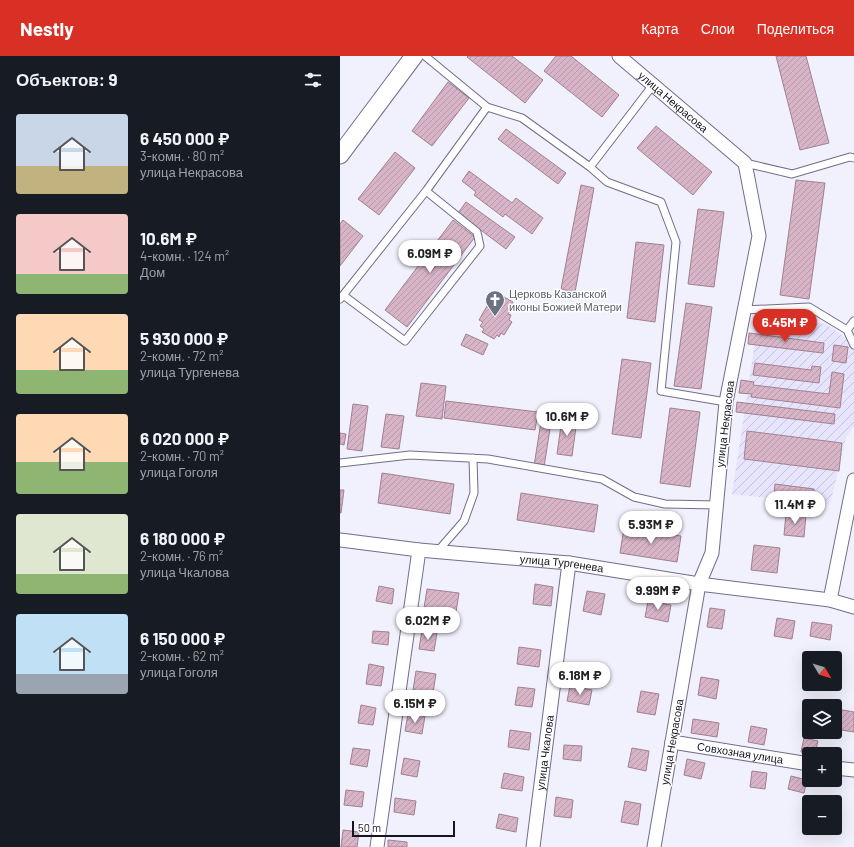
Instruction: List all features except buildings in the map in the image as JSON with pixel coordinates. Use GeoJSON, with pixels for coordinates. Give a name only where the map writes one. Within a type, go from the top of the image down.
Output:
{"type":"FeatureCollection","features":[{"type":"Feature","properties":{"kind":"street"},"geometry":{"type":"LineString","coordinates":[[340,155],[414,56]]}},
{"type":"Feature","properties":{"kind":"street","name":"улица Некрасова"},"geometry":{"type":"LineString","coordinates":[[624,58],[653,85],[745,163],[759,236],[726,402],[712,553],[700,584],[654,847]]}},
{"type":"Feature","properties":{"kind":"street"},"geometry":{"type":"LineString","coordinates":[[830,600],[854,480]]}},
{"type":"Feature","properties":{"kind":"street","name":"улица Тургенева"},"geometry":{"type":"LineString","coordinates":[[340,540],[437,552],[569,563],[700,584],[830,600],[854,607]]}},
{"type":"Feature","properties":{"kind":"street"},"geometry":{"type":"LineString","coordinates":[[377,847],[419,550]]}},
{"type":"Feature","properties":{"kind":"street","name":"улица Чкалова"},"geometry":{"type":"LineString","coordinates":[[533,847],[569,563]]}},
{"type":"Feature","properties":{"kind":"street","name":"Совхозная улица"},"geometry":{"type":"LineString","coordinates":[[672,742],[802,763]]}},
{"type":"Feature","properties":{"kind":"street"},"geometry":{"type":"LineString","coordinates":[[842,769],[854,770]]}},
{"type":"Feature","properties":{"kind":"lane"},"geometry":{"type":"LineString","coordinates":[[425,56],[487,107],[522,118],[590,167],[607,182],[661,202],[676,242],[661,391],[726,402]]}},
{"type":"Feature","properties":{"kind":"lane"},"geometry":{"type":"LineString","coordinates":[[590,167],[653,85]]}},
{"type":"Feature","properties":{"kind":"lane"},"geometry":{"type":"LineString","coordinates":[[426,191],[477,232],[480,246],[405,341],[342,297],[426,191],[487,107]]}},
{"type":"Feature","properties":{"kind":"lane"},"geometry":{"type":"LineString","coordinates":[[745,163],[792,174],[850,157],[854,158]]}},
{"type":"Feature","properties":{"kind":"lane"},"geometry":{"type":"LineString","coordinates":[[744,310],[809,307],[847,330],[854,345]]}},
{"type":"Feature","properties":{"kind":"lane"},"geometry":{"type":"LineString","coordinates":[[847,330],[854,320]]}},
{"type":"Feature","properties":{"kind":"lane"},"geometry":{"type":"LineString","coordinates":[[340,463],[410,455],[488,459],[602,479],[634,497],[664,504],[716,505]]}},
{"type":"Feature","properties":{"kind":"lane"},"geometry":{"type":"LineString","coordinates":[[437,552],[464,521],[474,493],[473,458]]}},
{"type":"Feature","properties":{"kind":"shaded area"},"geometry":{"type":"Polygon","coordinates":[[[759,316],[826,324],[854,344],[854,426],[846,437],[830,505],[732,494],[759,316]]]}},
{"type":"Feature","properties":{"kind":"place","name":"Церковь Казанской иконы Божией Матери"},"geometry":{"type":"Point","coordinates":[495,317]}}]}
